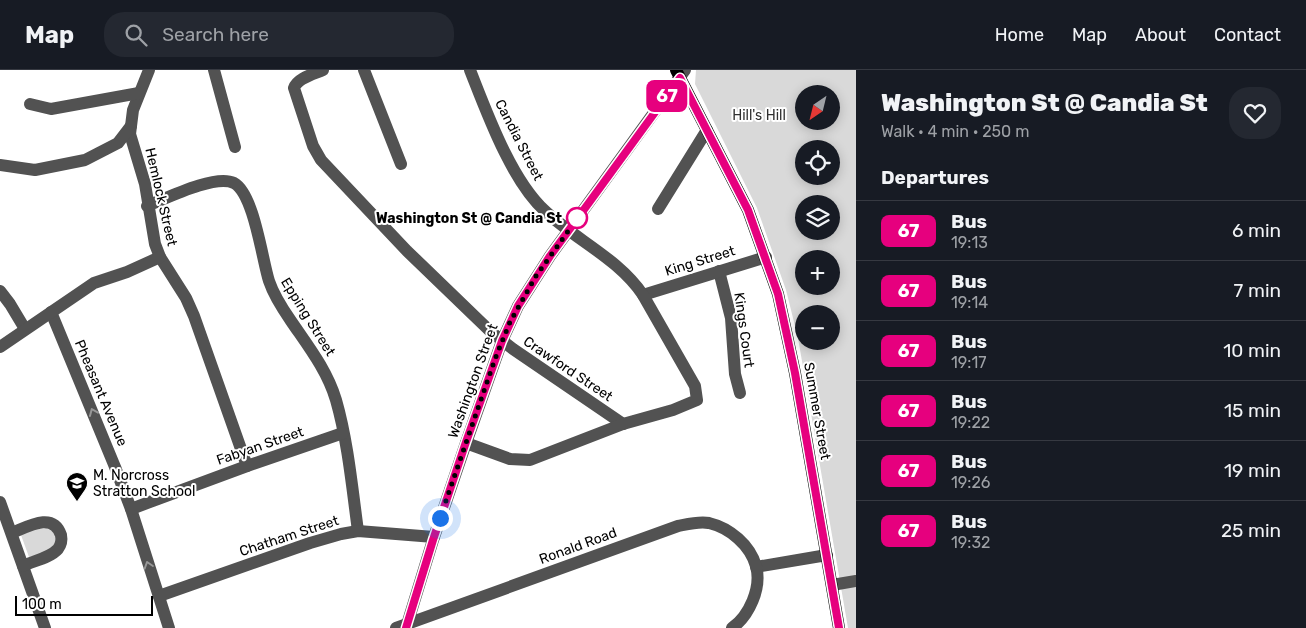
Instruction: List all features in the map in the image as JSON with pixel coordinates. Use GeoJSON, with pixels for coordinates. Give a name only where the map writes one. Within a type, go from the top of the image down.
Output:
{"type":"FeatureCollection","features":[{"type":"Feature","properties":{"kind":"main road","name":"Summer Street"},"geometry":{"type":"LineString","coordinates":[[680,73],[748,210],[778,294],[788,337],[839,628]]}},
{"type":"Feature","properties":{"kind":"street","name":"Hemlock Street"},"geometry":{"type":"LineString","coordinates":[[149,70],[133,110],[130,134],[145,184],[155,244],[160,256],[186,298],[194,316],[247,466]]}},
{"type":"Feature","properties":{"kind":"street"},"geometry":{"type":"LineString","coordinates":[[214,70],[235,147]]}},
{"type":"Feature","properties":{"kind":"street","name":"Crawford Street"},"geometry":{"type":"LineString","coordinates":[[324,70],[300,80],[294,86],[313,146],[321,160],[407,251],[475,318],[502,341],[623,424]]}},
{"type":"Feature","properties":{"kind":"street"},"geometry":{"type":"LineString","coordinates":[[364,70],[401,164]]}},
{"type":"Feature","properties":{"kind":"street","name":"Candia Street"},"geometry":{"type":"LineString","coordinates":[[470,70],[490,119],[523,186],[536,203],[627,275],[644,295],[695,386],[698,400],[673,410],[623,424]]}},
{"type":"Feature","properties":{"kind":"street","name":"Washington Street"},"geometry":{"type":"LineString","coordinates":[[403,627],[502,341],[526,292],[680,73]]}},
{"type":"Feature","properties":{"kind":"street"},"geometry":{"type":"LineString","coordinates":[[30,104],[52,109],[139,93]]}},
{"type":"Feature","properties":{"kind":"street"},"geometry":{"type":"LineString","coordinates":[[0,165],[35,170],[85,160],[118,143],[131,126]]}},
{"type":"Feature","properties":{"kind":"street"},"geometry":{"type":"LineString","coordinates":[[658,209],[707,130]]}},
{"type":"Feature","properties":{"kind":"street","name":"Epping Street"},"geometry":{"type":"LineString","coordinates":[[148,206],[217,181],[228,181],[242,189],[247,200],[271,287],[281,306],[326,374],[336,400],[358,531]]}},
{"type":"Feature","properties":{"kind":"street"},"geometry":{"type":"LineString","coordinates":[[0,347],[94,283],[126,272],[160,256]]}},
{"type":"Feature","properties":{"kind":"street","name":"King Street"},"geometry":{"type":"LineString","coordinates":[[644,295],[766,256]]}},
{"type":"Feature","properties":{"kind":"street","name":"Kings Court"},"geometry":{"type":"LineString","coordinates":[[719,272],[730,318],[735,374],[740,393]]}},
{"type":"Feature","properties":{"kind":"street"},"geometry":{"type":"LineString","coordinates":[[0,291],[25,330]]}},
{"type":"Feature","properties":{"kind":"street","name":"Pheasant Avenue"},"geometry":{"type":"LineString","coordinates":[[51,312],[108,447],[131,509],[169,628]]}},
{"type":"Feature","properties":{"kind":"street"},"geometry":{"type":"LineString","coordinates":[[466,442],[510,460],[530,460],[623,424]]}},
{"type":"Feature","properties":{"kind":"street","name":"Fabyan Street"},"geometry":{"type":"LineString","coordinates":[[131,509],[247,466],[343,434]]}},
{"type":"Feature","properties":{"kind":"street"},"geometry":{"type":"LineString","coordinates":[[0,502],[45,628]]}},
{"type":"Feature","properties":{"kind":"street"},"geometry":{"type":"LineString","coordinates":[[12,533],[43,521],[52,523],[60,532],[62,540],[58,549],[52,554],[23,566]]}},
{"type":"Feature","properties":{"kind":"street","name":"Ronald Road"},"geometry":{"type":"LineString","coordinates":[[403,627],[678,526],[693,523],[708,523],[722,527],[736,536],[751,556],[756,567]]}},
{"type":"Feature","properties":{"kind":"street","name":"Chatham Street"},"geometry":{"type":"LineString","coordinates":[[159,596],[325,538],[358,531],[405,533],[434,537]]}},
{"type":"Feature","properties":{"kind":"street"},"geometry":{"type":"LineString","coordinates":[[732,628],[744,618],[750,606],[757,580],[756,567],[827,554]]}},
{"type":"Feature","properties":{"kind":"street"},"geometry":{"type":"LineString","coordinates":[[832,585],[856,581]]}},
{"type":"Feature","properties":{"kind":"green space","name":"Hill's Hill"},"geometry":{"type":"Polygon","coordinates":[[[696,70],[856,70],[856,628],[848,628],[800,350],[840,350],[840,305],[795,305],[795,326],[786,290],[757,208],[695,84],[696,70]]]}},
{"type":"Feature","properties":{"kind":"green space"},"geometry":{"type":"Polygon","coordinates":[[[46,528],[54,532],[57,540],[51,551],[29,557],[21,535],[33,530],[46,528]]]}},
{"type":"Feature","properties":{"kind":"bus line","name":"67"},"geometry":{"type":"LineString","coordinates":[[406,628],[466,442],[502,341],[518,306],[550,256],[680,78],[748,210],[778,294],[795,373],[839,628]]}},
{"type":"Feature","properties":{"kind":"place","name":"Washington St @ Candia St"},"geometry":{"type":"Point","coordinates":[577,218]}},
{"type":"Feature","properties":{"kind":"place","name":"M. Norcross Stratton School"},"geometry":{"type":"Point","coordinates":[77,502]}},
{"type":"Feature","properties":{"kind":"route"},"geometry":{"type":"LineString","coordinates":[[440,518],[495,359],[510,322],[536,276],[579,216],[577,218]]}}]}
